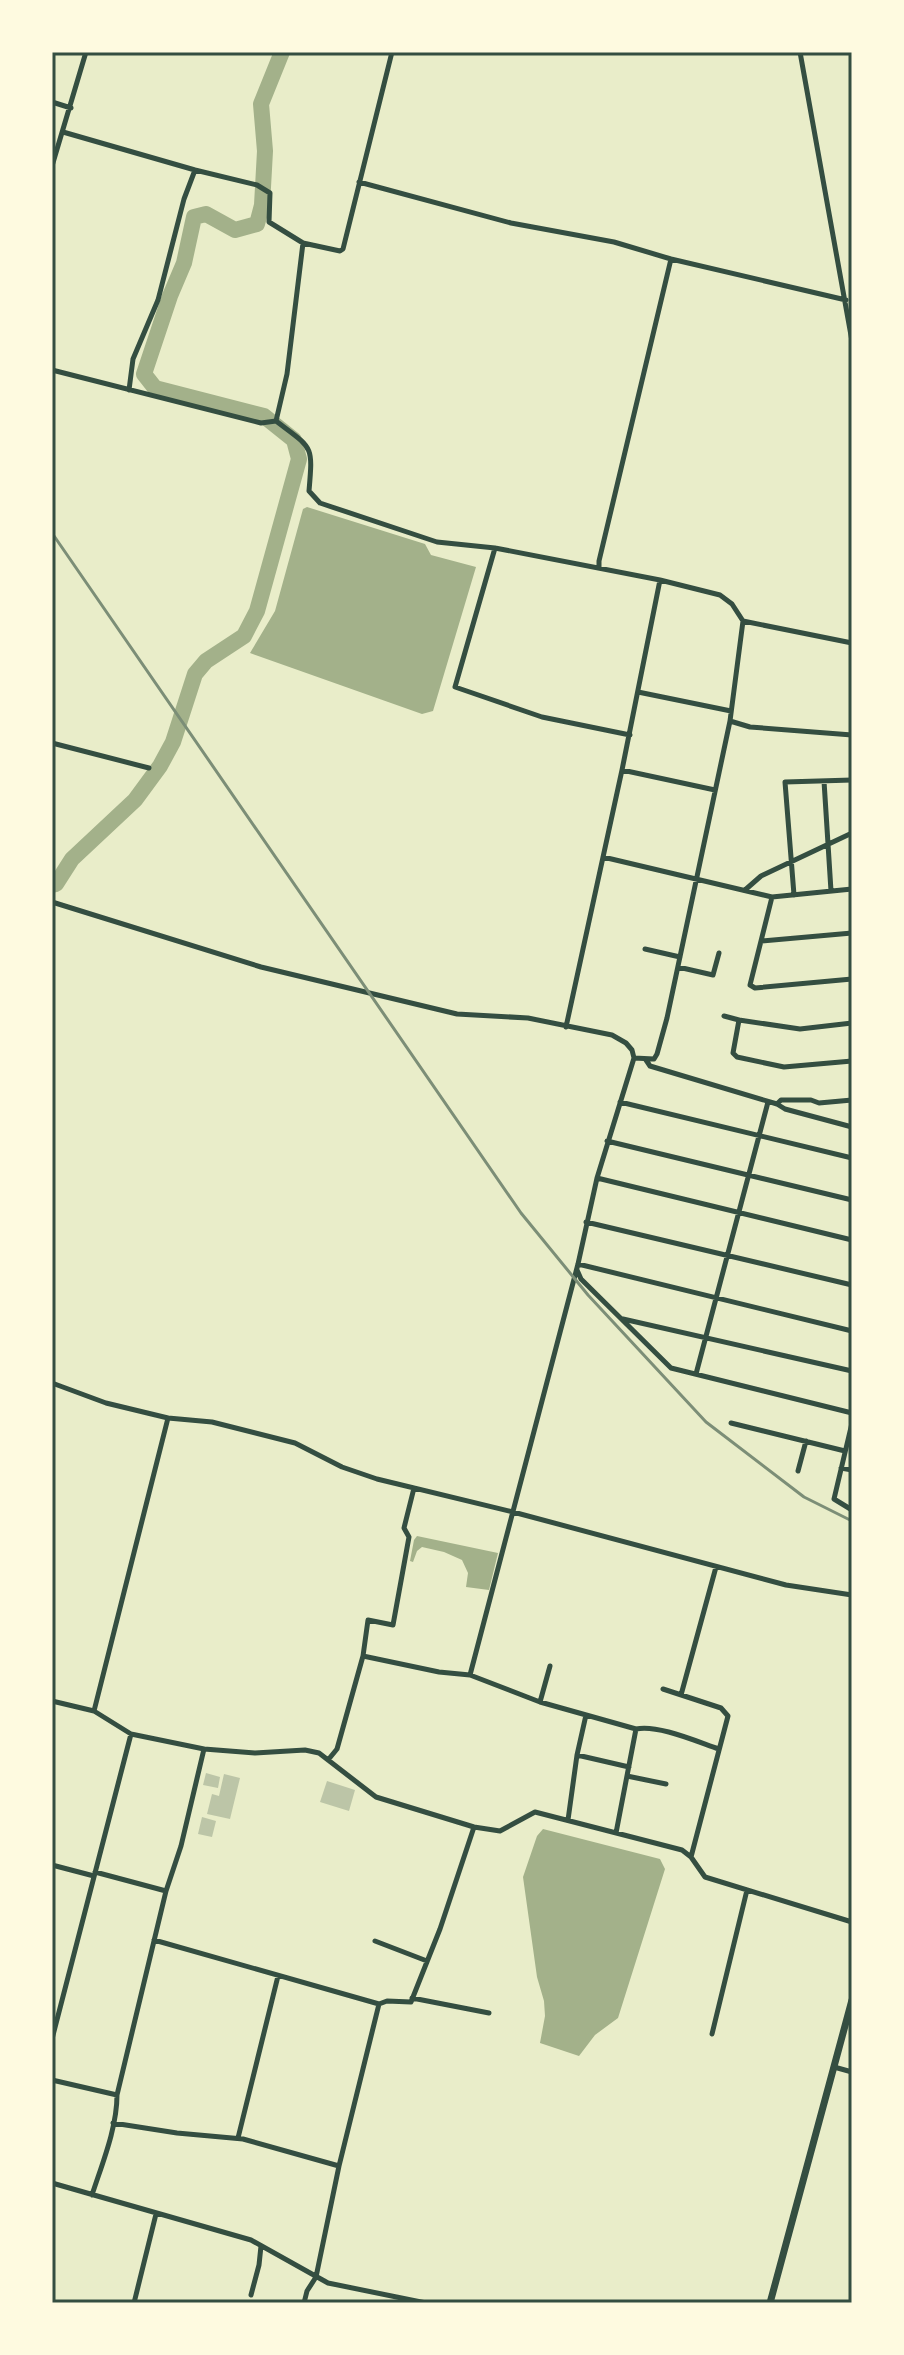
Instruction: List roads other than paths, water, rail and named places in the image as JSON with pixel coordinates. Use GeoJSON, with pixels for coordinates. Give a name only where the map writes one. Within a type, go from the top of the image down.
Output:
{"type":"FeatureCollection","features":[{"type":"Feature","properties":{"kind":"street"},"geometry":{"type":"LineString","coordinates":[[52,166],[86,52]]}},
{"type":"Feature","properties":{"kind":"street"},"geometry":{"type":"LineString","coordinates":[[63,132],[257,185],[270,193],[269,222],[303,243],[340,251],[392,52]]}},
{"type":"Feature","properties":{"kind":"street"},"geometry":{"type":"LineString","coordinates":[[800,52],[852,341]]}},
{"type":"Feature","properties":{"kind":"street"},"geometry":{"type":"LineString","coordinates":[[52,102],[71,108]]}},
{"type":"Feature","properties":{"kind":"street"},"geometry":{"type":"LineString","coordinates":[[129,390],[133,359],[158,300],[184,199],[195,170]]}},
{"type":"Feature","properties":{"kind":"street"},"geometry":{"type":"LineString","coordinates":[[359,182],[511,223],[614,242],[671,259],[846,300]]}},
{"type":"Feature","properties":{"kind":"street"},"geometry":{"type":"LineString","coordinates":[[276,421],[287,374],[303,243]]}},
{"type":"Feature","properties":{"kind":"street"},"geometry":{"type":"LineString","coordinates":[[599,568],[671,259]]}},
{"type":"Feature","properties":{"kind":"street"},"geometry":{"type":"LineString","coordinates":[[52,370],[261,423],[276,421],[304,442],[312,455],[309,491],[320,503],[437,542],[495,548],[660,580],[720,595],[732,604],[743,621],[730,721],[697,879],[657,1054],[654,1059],[634,1058]]}},
{"type":"Feature","properties":{"kind":"street"},"geometry":{"type":"LineString","coordinates":[[495,548],[455,687],[542,717],[630,735]]}},
{"type":"Feature","properties":{"kind":"street"},"geometry":{"type":"LineString","coordinates":[[566,1027],[630,735],[660,580]]}},
{"type":"Feature","properties":{"kind":"street"},"geometry":{"type":"LineString","coordinates":[[743,621],[852,643]]}},
{"type":"Feature","properties":{"kind":"street"},"geometry":{"type":"LineString","coordinates":[[638,692],[731,711]]}},
{"type":"Feature","properties":{"kind":"street"},"geometry":{"type":"LineString","coordinates":[[730,721],[750,727],[852,735]]}},
{"type":"Feature","properties":{"kind":"street"},"geometry":{"type":"LineString","coordinates":[[52,743],[149,768]]}},
{"type":"Feature","properties":{"kind":"street"},"geometry":{"type":"LineString","coordinates":[[622,770],[715,790]]}},
{"type":"Feature","properties":{"kind":"street"},"geometry":{"type":"LineString","coordinates":[[794,895],[785,782],[852,780]]}},
{"type":"Feature","properties":{"kind":"street"},"geometry":{"type":"LineString","coordinates":[[824,781],[831,891]]}},
{"type":"Feature","properties":{"kind":"street"},"geometry":{"type":"LineString","coordinates":[[745,890],[761,876],[852,833]]}},
{"type":"Feature","properties":{"kind":"street"},"geometry":{"type":"LineString","coordinates":[[603,857],[772,897],[852,889]]}},
{"type":"Feature","properties":{"kind":"street"},"geometry":{"type":"LineString","coordinates":[[772,897],[750,985],[755,988],[852,979]]}},
{"type":"Feature","properties":{"kind":"street"},"geometry":{"type":"LineString","coordinates":[[52,902],[261,967],[457,1014],[528,1018],[612,1035],[632,1050],[634,1058],[597,1178],[577,1266],[470,1675]]}},
{"type":"Feature","properties":{"kind":"street"},"geometry":{"type":"LineString","coordinates":[[761,941],[852,933]]}},
{"type":"Feature","properties":{"kind":"street"},"geometry":{"type":"LineString","coordinates":[[645,949],[680,957]]}},
{"type":"Feature","properties":{"kind":"street"},"geometry":{"type":"LineString","coordinates":[[678,967],[713,975],[719,953]]}},
{"type":"Feature","properties":{"kind":"street"},"geometry":{"type":"LineString","coordinates":[[724,1016],[800,1029],[852,1023]]}},
{"type":"Feature","properties":{"kind":"street"},"geometry":{"type":"LineString","coordinates":[[739,1020],[733,1053],[737,1057],[784,1067],[852,1061]]}},
{"type":"Feature","properties":{"kind":"street"},"geometry":{"type":"LineString","coordinates":[[646,1059],[650,1066],[852,1127]]}},
{"type":"Feature","properties":{"kind":"street"},"geometry":{"type":"LineString","coordinates":[[777,1104],[781,1100],[819,1103],[852,1100]]}},
{"type":"Feature","properties":{"kind":"street"},"geometry":{"type":"LineString","coordinates":[[620,1102],[852,1158]]}},
{"type":"Feature","properties":{"kind":"street"},"geometry":{"type":"LineString","coordinates":[[696,1374],[768,1102]]}},
{"type":"Feature","properties":{"kind":"street"},"geometry":{"type":"LineString","coordinates":[[607,1141],[852,1200]]}},
{"type":"Feature","properties":{"kind":"street"},"geometry":{"type":"LineString","coordinates":[[597,1178],[852,1240]]}},
{"type":"Feature","properties":{"kind":"street"},"geometry":{"type":"LineString","coordinates":[[586,1222],[852,1285]]}},
{"type":"Feature","properties":{"kind":"street"},"geometry":{"type":"LineString","coordinates":[[577,1266],[852,1331]]}},
{"type":"Feature","properties":{"kind":"street"},"geometry":{"type":"LineString","coordinates":[[577,1266],[581,1279],[671,1368],[852,1413]]}},
{"type":"Feature","properties":{"kind":"street"},"geometry":{"type":"LineString","coordinates":[[622,1319],[852,1371]]}},
{"type":"Feature","properties":{"kind":"street"},"geometry":{"type":"LineString","coordinates":[[52,1383],[106,1403],[168,1418],[212,1422],[295,1443],[342,1467],[377,1479],[786,1585],[852,1595]]}},
{"type":"Feature","properties":{"kind":"street"},"geometry":{"type":"LineString","coordinates":[[94,1711],[168,1418]]}},
{"type":"Feature","properties":{"kind":"street"},"geometry":{"type":"LineString","coordinates":[[731,1423],[845,1451]]}},
{"type":"Feature","properties":{"kind":"street"},"geometry":{"type":"LineString","coordinates":[[852,1427],[834,1499],[852,1510]]}},
{"type":"Feature","properties":{"kind":"street"},"geometry":{"type":"LineString","coordinates":[[798,1471],[806,1441]]}},
{"type":"Feature","properties":{"kind":"street"},"geometry":{"type":"LineString","coordinates":[[841,1468],[852,1470]]}},
{"type":"Feature","properties":{"kind":"street"},"geometry":{"type":"LineString","coordinates":[[328,1760],[337,1749],[363,1656],[368,1620],[393,1625],[409,1537],[404,1528],[414,1488]]}},
{"type":"Feature","properties":{"kind":"street"},"geometry":{"type":"LineString","coordinates":[[681,1695],[716,1567]]}},
{"type":"Feature","properties":{"kind":"street"},"geometry":{"type":"LineString","coordinates":[[363,1656],[439,1672],[470,1675],[540,1702],[719,1749]]}},
{"type":"Feature","properties":{"kind":"street"},"geometry":{"type":"LineString","coordinates":[[540,1702],[550,1666]]}},
{"type":"Feature","properties":{"kind":"street"},"geometry":{"type":"LineString","coordinates":[[663,1689],[721,1708],[728,1716],[691,1857]]}},
{"type":"Feature","properties":{"kind":"street"},"geometry":{"type":"LineString","coordinates":[[52,1701],[94,1711],[131,1734],[204,1749],[231,1753],[305,1750],[319,1753],[376,1797],[474,1827],[500,1831],[535,1812],[682,1850],[705,1877],[852,1922]]}},
{"type":"Feature","properties":{"kind":"street"},"geometry":{"type":"LineString","coordinates":[[568,1820],[586,1715]]}},
{"type":"Feature","properties":{"kind":"street"},"geometry":{"type":"LineString","coordinates":[[616,1833],[636,1729]]}},
{"type":"Feature","properties":{"kind":"street"},"geometry":{"type":"LineString","coordinates":[[52,2039],[131,1734]]}},
{"type":"Feature","properties":{"kind":"street"},"geometry":{"type":"LineString","coordinates":[[92,2195],[113,2123],[154,1940],[204,1749]]}},
{"type":"Feature","properties":{"kind":"street"},"geometry":{"type":"LineString","coordinates":[[577,1755],[629,1767]]}},
{"type":"Feature","properties":{"kind":"street"},"geometry":{"type":"LineString","coordinates":[[627,1776],[666,1784]]}},
{"type":"Feature","properties":{"kind":"street"},"geometry":{"type":"LineString","coordinates":[[154,1940],[379,2004],[387,2001],[411,2002],[474,1827]]}},
{"type":"Feature","properties":{"kind":"street"},"geometry":{"type":"LineString","coordinates":[[52,1865],[166,1891]]}},
{"type":"Feature","properties":{"kind":"street"},"geometry":{"type":"LineString","coordinates":[[712,2034],[747,1890]]}},
{"type":"Feature","properties":{"kind":"street"},"geometry":{"type":"LineString","coordinates":[[375,1941],[427,1961]]}},
{"type":"Feature","properties":{"kind":"street"},"geometry":{"type":"LineString","coordinates":[[238,2138],[278,1976]]}},
{"type":"Feature","properties":{"kind":"street"},"geometry":{"type":"LineString","coordinates":[[412,1998],[489,2013]]}},
{"type":"Feature","properties":{"kind":"street"},"geometry":{"type":"LineString","coordinates":[[770,2303],[852,2000]]}},
{"type":"Feature","properties":{"kind":"street"},"geometry":{"type":"LineString","coordinates":[[304,2303],[316,2277],[339,2166],[379,2004]]}},
{"type":"Feature","properties":{"kind":"street"},"geometry":{"type":"LineString","coordinates":[[834,2067],[852,2072]]}},
{"type":"Feature","properties":{"kind":"street"},"geometry":{"type":"LineString","coordinates":[[52,2080],[117,2095]]}},
{"type":"Feature","properties":{"kind":"street"},"geometry":{"type":"LineString","coordinates":[[113,2123],[238,2138],[339,2166]]}},
{"type":"Feature","properties":{"kind":"street"},"geometry":{"type":"LineString","coordinates":[[52,2183],[251,2240],[328,2283],[426,2303]]}},
{"type":"Feature","properties":{"kind":"street"},"geometry":{"type":"LineString","coordinates":[[134,2303],[156,2214]]}},
{"type":"Feature","properties":{"kind":"street"},"geometry":{"type":"LineString","coordinates":[[251,2295],[261,2246]]}},
{"type":"Feature","properties":{"kind":"waterway"},"geometry":{"type":"LineString","coordinates":[[52,885],[56,884],[72,859],[135,800],[160,766],[173,742],[195,674],[206,661],[244,636],[257,611],[299,459],[294,440],[264,416],[155,388],[144,374],[184,263],[194,217],[206,214],[235,230],[257,224],[262,205],[265,151],[261,104],[282,52]]}},
{"type":"Feature","properties":{"kind":"railway"},"geometry":{"type":"LineString","coordinates":[[52,533],[521,1213],[588,1295],[706,1422],[804,1497],[852,1521]]}}]}
